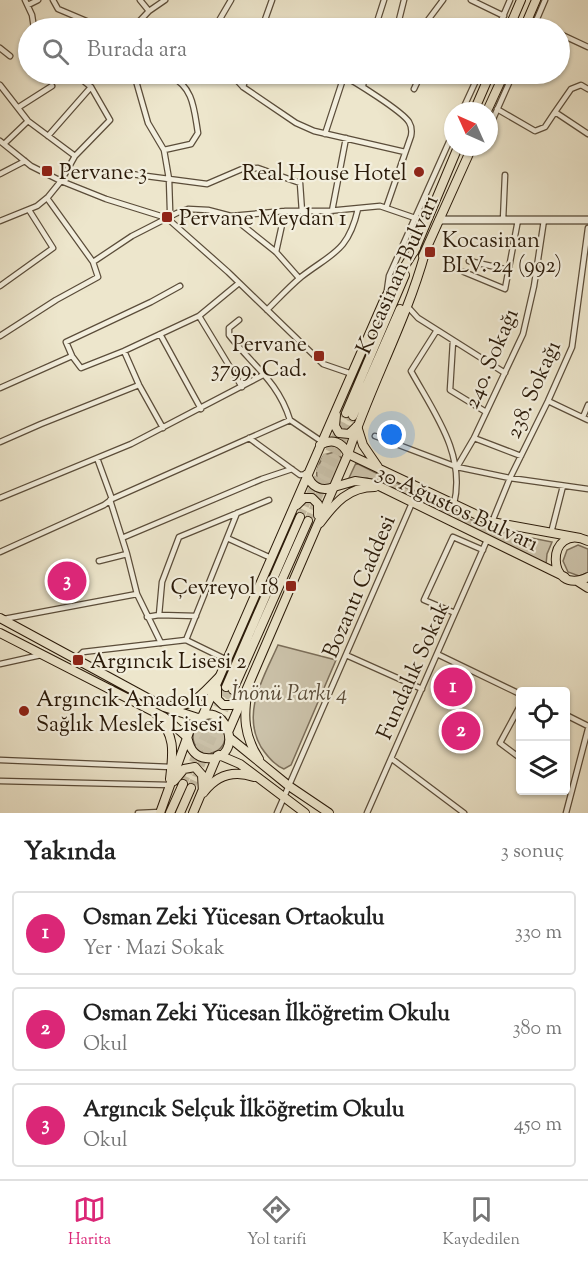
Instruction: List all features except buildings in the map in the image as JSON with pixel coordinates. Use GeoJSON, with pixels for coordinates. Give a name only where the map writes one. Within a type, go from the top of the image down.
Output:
{"type":"FeatureCollection","features":[{"type":"Feature","properties":{"kind":"highway"},"geometry":{"type":"LineString","coordinates":[[513,18],[521,0]]}},
{"type":"Feature","properties":{"kind":"highway"},"geometry":{"type":"LineString","coordinates":[[528,18],[536,0]]}},
{"type":"Feature","properties":{"kind":"highway"},"geometry":{"type":"LineString","coordinates":[[478,102],[486,84]]}},
{"type":"Feature","properties":{"kind":"highway"},"geometry":{"type":"LineString","coordinates":[[491,102],[499,84]]}},
{"type":"Feature","properties":{"kind":"highway","name":"Kocasinan Bulvarı"},"geometry":{"type":"LineString","coordinates":[[455,156],[349,414],[425,253],[467,156]]}},
{"type":"Feature","properties":{"kind":"highway"},"geometry":{"type":"LineString","coordinates":[[160,813],[189,727],[200,717],[220,676],[385,298],[416,248]]}},
{"type":"Feature","properties":{"kind":"highway"},"geometry":{"type":"LineString","coordinates":[[193,813],[218,756],[228,746],[229,734],[250,679],[348,454],[357,426],[416,287],[425,253]]}},
{"type":"Feature","properties":{"kind":"highway"},"geometry":{"type":"LineString","coordinates":[[337,406],[335,424],[337,431],[347,435],[357,426]]}},
{"type":"Feature","properties":{"kind":"highway"},"geometry":{"type":"LineString","coordinates":[[321,443],[336,442],[348,454]]}},
{"type":"Feature","properties":{"kind":"highway"},"geometry":{"type":"LineString","coordinates":[[307,474],[317,488],[327,489],[334,486]]}},
{"type":"Feature","properties":{"kind":"highway"},"geometry":{"type":"LineString","coordinates":[[288,518],[301,500],[312,498],[319,507],[315,530]]}},
{"type":"Feature","properties":{"kind":"highway"},"geometry":{"type":"LineString","coordinates":[[230,688],[304,519]]}},
{"type":"Feature","properties":{"kind":"highway"},"geometry":{"type":"LineString","coordinates":[[220,676],[216,696],[220,704],[226,706],[236,701],[250,679]]}},
{"type":"Feature","properties":{"kind":"highway"},"geometry":{"type":"LineString","coordinates":[[200,717],[210,715],[218,717],[225,723],[229,734]]}},
{"type":"Feature","properties":{"kind":"highway"},"geometry":{"type":"LineString","coordinates":[[187,738],[193,751],[199,756],[207,758],[218,756]]}},
{"type":"Feature","properties":{"kind":"highway"},"geometry":{"type":"LineString","coordinates":[[170,785],[184,769],[192,767],[198,769],[202,775],[203,793]]}},
{"type":"Feature","properties":{"kind":"highway"},"geometry":{"type":"LineString","coordinates":[[170,813],[187,786],[180,813]]}},
{"type":"Feature","properties":{"kind":"main road"},"geometry":{"type":"LineString","coordinates":[[357,426],[366,451],[381,470]]}},
{"type":"Feature","properties":{"kind":"main road","name":"30 Ağustos Bulvarı"},"geometry":{"type":"LineString","coordinates":[[348,454],[492,522],[584,539]]}},
{"type":"Feature","properties":{"kind":"main road","name":"30 Ağustos Bulvarı"},"geometry":{"type":"LineString","coordinates":[[334,486],[350,481],[370,482],[487,540],[577,581]]}},
{"type":"Feature","properties":{"kind":"main road"},"geometry":{"type":"LineString","coordinates":[[315,530],[333,506],[346,494],[365,487],[382,488]]}},
{"type":"Feature","properties":{"kind":"main road"},"geometry":{"type":"LineString","coordinates":[[565,577],[557,568],[556,551],[564,542],[572,538],[584,539]]}},
{"type":"Feature","properties":{"kind":"main road"},"geometry":{"type":"LineString","coordinates":[[577,581],[588,577]]}},
{"type":"Feature","properties":{"kind":"main road"},"geometry":{"type":"LineString","coordinates":[[577,581],[588,588]]}},
{"type":"Feature","properties":{"kind":"main road"},"geometry":{"type":"LineString","coordinates":[[1,619],[158,704],[175,712],[200,717]]}},
{"type":"Feature","properties":{"kind":"main road"},"geometry":{"type":"LineString","coordinates":[[0,633],[169,720],[187,738]]}},
{"type":"Feature","properties":{"kind":"main road"},"geometry":{"type":"LineString","coordinates":[[158,704],[176,706],[189,704],[220,676]]}},
{"type":"Feature","properties":{"kind":"main road"},"geometry":{"type":"LineString","coordinates":[[250,679],[244,711],[246,730],[253,749],[266,767]]}},
{"type":"Feature","properties":{"kind":"main road"},"geometry":{"type":"LineString","coordinates":[[154,712],[171,737],[173,750],[170,785]]}},
{"type":"Feature","properties":{"kind":"main road"},"geometry":{"type":"LineString","coordinates":[[229,734],[289,786],[328,813]]}},
{"type":"Feature","properties":{"kind":"main road"},"geometry":{"type":"LineString","coordinates":[[218,756],[240,764],[305,813]]}},
{"type":"Feature","properties":{"kind":"main road"},"geometry":{"type":"LineString","coordinates":[[203,793],[213,782],[229,774],[244,774],[259,778]]}},
{"type":"Feature","properties":{"kind":"street"},"geometry":{"type":"LineString","coordinates":[[32,18],[27,2],[38,0]]}},
{"type":"Feature","properties":{"kind":"street"},"geometry":{"type":"LineString","coordinates":[[53,0],[58,9],[79,18]]}},
{"type":"Feature","properties":{"kind":"street"},"geometry":{"type":"LineString","coordinates":[[140,0],[149,11]]}},
{"type":"Feature","properties":{"kind":"street"},"geometry":{"type":"LineString","coordinates":[[142,18],[165,0]]}},
{"type":"Feature","properties":{"kind":"street"},"geometry":{"type":"LineString","coordinates":[[220,18],[231,0]]}},
{"type":"Feature","properties":{"kind":"street"},"geometry":{"type":"LineString","coordinates":[[266,18],[272,0]]}},
{"type":"Feature","properties":{"kind":"street"},"geometry":{"type":"LineString","coordinates":[[378,18],[384,0]]}},
{"type":"Feature","properties":{"kind":"street"},"geometry":{"type":"LineString","coordinates":[[400,18],[404,0]]}},
{"type":"Feature","properties":{"kind":"street"},"geometry":{"type":"LineString","coordinates":[[430,18],[443,0]]}},
{"type":"Feature","properties":{"kind":"street"},"geometry":{"type":"LineString","coordinates":[[471,0],[504,16],[510,0]]}},
{"type":"Feature","properties":{"kind":"street"},"geometry":{"type":"LineString","coordinates":[[537,18],[545,0]]}},
{"type":"Feature","properties":{"kind":"street"},"geometry":{"type":"LineString","coordinates":[[570,39],[588,47]]}},
{"type":"Feature","properties":{"kind":"street"},"geometry":{"type":"LineString","coordinates":[[0,48],[10,56]]}},
{"type":"Feature","properties":{"kind":"street"},"geometry":{"type":"LineString","coordinates":[[0,221],[29,210],[47,198],[61,181],[75,156],[110,120],[88,84]]}},
{"type":"Feature","properties":{"kind":"street"},"geometry":{"type":"LineString","coordinates":[[137,84],[148,123],[164,150],[169,179],[170,210],[167,218]]}},
{"type":"Feature","properties":{"kind":"street"},"geometry":{"type":"LineString","coordinates":[[164,150],[188,146],[195,140],[198,133],[191,95],[183,84]]}},
{"type":"Feature","properties":{"kind":"street"},"geometry":{"type":"LineString","coordinates":[[240,84],[296,123],[314,131],[405,152]]}},
{"type":"Feature","properties":{"kind":"street"},"geometry":{"type":"LineString","coordinates":[[325,134],[339,84]]}},
{"type":"Feature","properties":{"kind":"street"},"geometry":{"type":"LineString","coordinates":[[359,84],[410,123],[412,133],[386,208]]}},
{"type":"Feature","properties":{"kind":"street"},"geometry":{"type":"LineString","coordinates":[[414,89],[416,84]]}},
{"type":"Feature","properties":{"kind":"street"},"geometry":{"type":"LineString","coordinates":[[466,102],[474,84]]}},
{"type":"Feature","properties":{"kind":"street"},"geometry":{"type":"LineString","coordinates":[[498,107],[508,84]]}},
{"type":"Feature","properties":{"kind":"street"},"geometry":{"type":"LineString","coordinates":[[498,110],[535,131],[545,127],[571,89],[581,85],[588,89]]}},
{"type":"Feature","properties":{"kind":"street"},"geometry":{"type":"LineString","coordinates":[[0,86],[28,121],[75,156]]}},
{"type":"Feature","properties":{"kind":"street"},"geometry":{"type":"LineString","coordinates":[[19,107],[52,86]]}},
{"type":"Feature","properties":{"kind":"street"},"geometry":{"type":"LineString","coordinates":[[48,136],[91,87]]}},
{"type":"Feature","properties":{"kind":"street"},"geometry":{"type":"LineString","coordinates":[[555,112],[588,134]]}},
{"type":"Feature","properties":{"kind":"street"},"geometry":{"type":"LineString","coordinates":[[28,121],[2,142],[25,161],[61,181],[106,199],[167,218],[323,364],[352,374]]}},
{"type":"Feature","properties":{"kind":"street"},"geometry":{"type":"LineString","coordinates":[[332,211],[346,138]]}},
{"type":"Feature","properties":{"kind":"street"},"geometry":{"type":"LineString","coordinates":[[385,298],[389,276],[444,153]]}},
{"type":"Feature","properties":{"kind":"street"},"geometry":{"type":"LineString","coordinates":[[0,174],[25,161]]}},
{"type":"Feature","properties":{"kind":"street"},"geometry":{"type":"LineString","coordinates":[[131,174],[207,184],[242,170],[258,168],[300,183],[302,212]]}},
{"type":"Feature","properties":{"kind":"street"},"geometry":{"type":"LineString","coordinates":[[503,220],[505,175]]}},
{"type":"Feature","properties":{"kind":"street"},"geometry":{"type":"LineString","coordinates":[[0,336],[56,300],[98,277],[93,262],[47,198]]}},
{"type":"Feature","properties":{"kind":"street"},"geometry":{"type":"LineString","coordinates":[[93,262],[132,236],[182,211],[195,209],[231,216],[380,206],[415,218]]}},
{"type":"Feature","properties":{"kind":"street"},"geometry":{"type":"LineString","coordinates":[[267,310],[299,278],[342,248],[353,227],[358,209]]}},
{"type":"Feature","properties":{"kind":"street"},"geometry":{"type":"LineString","coordinates":[[0,286],[52,248],[29,210]]}},
{"type":"Feature","properties":{"kind":"street"},"geometry":{"type":"LineString","coordinates":[[276,252],[285,211]]}},
{"type":"Feature","properties":{"kind":"street"},"geometry":{"type":"LineString","coordinates":[[231,216],[276,252],[299,278]]}},
{"type":"Feature","properties":{"kind":"street"},"geometry":{"type":"LineString","coordinates":[[439,220],[588,220]]}},
{"type":"Feature","properties":{"kind":"street"},"geometry":{"type":"LineString","coordinates":[[464,272],[505,289],[518,220]]}},
{"type":"Feature","properties":{"kind":"street","name":"240. Sokağı"},"geometry":{"type":"LineString","coordinates":[[457,467],[474,438],[523,334],[538,264],[544,220]]}},
{"type":"Feature","properties":{"kind":"street","name":"238. Sokağı"},"geometry":{"type":"LineString","coordinates":[[492,522],[510,478],[572,347],[588,228]]}},
{"type":"Feature","properties":{"kind":"street"},"geometry":{"type":"LineString","coordinates":[[469,261],[509,270]]}},
{"type":"Feature","properties":{"kind":"street"},"geometry":{"type":"LineString","coordinates":[[582,280],[588,281]]}},
{"type":"Feature","properties":{"kind":"street"},"geometry":{"type":"LineString","coordinates":[[180,286],[66,342],[72,356],[81,368],[124,351],[199,316],[239,283]]}},
{"type":"Feature","properties":{"kind":"street"},"geometry":{"type":"LineString","coordinates":[[407,306],[418,318],[505,373]]}},
{"type":"Feature","properties":{"kind":"street"},"geometry":{"type":"LineString","coordinates":[[199,316],[242,387]]}},
{"type":"Feature","properties":{"kind":"street"},"geometry":{"type":"LineString","coordinates":[[403,317],[418,318]]}},
{"type":"Feature","properties":{"kind":"street"},"geometry":{"type":"LineString","coordinates":[[239,320],[229,328],[229,335],[265,374],[280,396],[290,420],[321,443]]}},
{"type":"Feature","properties":{"kind":"street"},"geometry":{"type":"LineString","coordinates":[[437,330],[411,371],[450,442],[457,467],[454,504]]}},
{"type":"Feature","properties":{"kind":"street"},"geometry":{"type":"LineString","coordinates":[[160,334],[201,409]]}},
{"type":"Feature","properties":{"kind":"street"},"geometry":{"type":"LineString","coordinates":[[453,341],[450,390],[486,412]]}},
{"type":"Feature","properties":{"kind":"street"},"geometry":{"type":"LineString","coordinates":[[124,351],[139,385],[163,428]]}},
{"type":"Feature","properties":{"kind":"street"},"geometry":{"type":"LineString","coordinates":[[0,388],[72,356]]}},
{"type":"Feature","properties":{"kind":"street"},"geometry":{"type":"LineString","coordinates":[[0,498],[163,428],[265,374]]}},
{"type":"Feature","properties":{"kind":"street"},"geometry":{"type":"LineString","coordinates":[[0,442],[40,423],[139,385]]}},
{"type":"Feature","properties":{"kind":"street"},"geometry":{"type":"LineString","coordinates":[[548,401],[585,418],[588,405]]}},
{"type":"Feature","properties":{"kind":"street"},"geometry":{"type":"LineString","coordinates":[[0,552],[104,505],[111,499],[290,420]]}},
{"type":"Feature","properties":{"kind":"street"},"geometry":{"type":"LineString","coordinates":[[375,436],[457,467],[510,478],[588,489]]}},
{"type":"Feature","properties":{"kind":"street"},"geometry":{"type":"LineString","coordinates":[[249,438],[300,476],[307,474]]}},
{"type":"Feature","properties":{"kind":"street"},"geometry":{"type":"LineString","coordinates":[[474,438],[521,456]]}},
{"type":"Feature","properties":{"kind":"street"},"geometry":{"type":"LineString","coordinates":[[97,458],[111,499],[137,594],[161,643]]}},
{"type":"Feature","properties":{"kind":"street"},"geometry":{"type":"LineString","coordinates":[[122,538],[262,479],[292,469]]}},
{"type":"Feature","properties":{"kind":"street"},"geometry":{"type":"LineString","coordinates":[[551,533],[563,486]]}},
{"type":"Feature","properties":{"kind":"street"},"geometry":{"type":"LineString","coordinates":[[159,615],[162,582],[179,537],[269,500]]}},
{"type":"Feature","properties":{"kind":"street","name":"Bozantı Caddesi"},"geometry":{"type":"LineString","coordinates":[[277,813],[412,503]]}},
{"type":"Feature","properties":{"kind":"street"},"geometry":{"type":"LineString","coordinates":[[186,640],[237,513]]}},
{"type":"Feature","properties":{"kind":"street"},"geometry":{"type":"LineString","coordinates":[[455,614],[424,600],[453,537],[483,550]]}},
{"type":"Feature","properties":{"kind":"street"},"geometry":{"type":"LineString","coordinates":[[227,538],[271,558]]}},
{"type":"Feature","properties":{"kind":"street","name":"Fundalık Sokak"},"geometry":{"type":"LineString","coordinates":[[367,813],[487,540]]}},
{"type":"Feature","properties":{"kind":"street"},"geometry":{"type":"LineString","coordinates":[[99,561],[127,554]]}},
{"type":"Feature","properties":{"kind":"street"},"geometry":{"type":"LineString","coordinates":[[1,619],[137,594]]}},
{"type":"Feature","properties":{"kind":"street"},"geometry":{"type":"LineString","coordinates":[[147,617],[195,616]]}},
{"type":"Feature","properties":{"kind":"street"},"geometry":{"type":"LineString","coordinates":[[76,659],[83,652],[186,640],[227,660]]}},
{"type":"Feature","properties":{"kind":"street"},"geometry":{"type":"LineString","coordinates":[[437,654],[516,692]]}},
{"type":"Feature","properties":{"kind":"street"},"geometry":{"type":"LineString","coordinates":[[0,664],[42,655]]}},
{"type":"Feature","properties":{"kind":"street"},"geometry":{"type":"LineString","coordinates":[[346,656],[422,689]]}},
{"type":"Feature","properties":{"kind":"street"},"geometry":{"type":"LineString","coordinates":[[516,713],[500,743],[516,755]]}},
{"type":"Feature","properties":{"kind":"street"},"geometry":{"type":"LineString","coordinates":[[566,813],[588,727],[570,717]]}},
{"type":"Feature","properties":{"kind":"street"},"geometry":{"type":"LineString","coordinates":[[392,759],[464,813]]}},
{"type":"Feature","properties":{"kind":"street"},"geometry":{"type":"LineString","coordinates":[[0,760],[172,767]]}},
{"type":"Feature","properties":{"kind":"street"},"geometry":{"type":"LineString","coordinates":[[0,781],[170,785]]}},
{"type":"Feature","properties":{"kind":"street"},"geometry":{"type":"LineString","coordinates":[[138,813],[160,813]]}},
{"type":"Feature","properties":{"kind":"green space"},"geometry":{"type":"Polygon","coordinates":[[[334,452],[343,460],[333,485],[322,485],[317,478],[318,467],[324,455],[334,452]]]}},
{"type":"Feature","properties":{"kind":"green space"},"geometry":{"type":"Polygon","coordinates":[[[356,463],[492,530],[552,542],[547,554],[546,565],[383,483],[367,478],[348,480],[356,463]]]}},
{"type":"Feature","properties":{"kind":"green space"},"geometry":{"type":"Polygon","coordinates":[[[578,545],[588,549],[588,573],[579,576],[568,572],[563,561],[567,550],[578,545]]]}},
{"type":"Feature","properties":{"kind":"green space","name":"İnönü Parkı 4"},"geometry":{"type":"Polygon","coordinates":[[[278,645],[336,660],[291,765],[284,769],[271,760],[261,747],[255,734],[253,721],[261,682],[278,645]]]}},
{"type":"Feature","properties":{"kind":"green space"},"geometry":{"type":"Polygon","coordinates":[[[209,721],[221,725],[225,737],[221,749],[209,753],[197,749],[193,737],[197,725],[209,721]]]}},
{"type":"Feature","properties":{"kind":"tunnel"},"geometry":{"type":"LineString","coordinates":[[300,517],[346,413]]}},
{"type":"Feature","properties":{"kind":"tunnel"},"geometry":{"type":"LineString","coordinates":[[308,521],[353,416]]}},
{"type":"Feature","properties":{"kind":"tunnel"},"geometry":{"type":"LineString","coordinates":[[183,784],[226,687]]}},
{"type":"Feature","properties":{"kind":"tunnel"},"geometry":{"type":"LineString","coordinates":[[191,788],[233,690]]}},
{"type":"Feature","properties":{"kind":"place","name":"Pervane 3"},"geometry":{"type":"Point","coordinates":[47,171]}},
{"type":"Feature","properties":{"kind":"place","name":"Real House Hotel"},"geometry":{"type":"Point","coordinates":[419,172]}},
{"type":"Feature","properties":{"kind":"place","name":"Pervane Meydan 1"},"geometry":{"type":"Point","coordinates":[167,217]}},
{"type":"Feature","properties":{"kind":"place","name":"Kocasinan BLV. 24 (992)"},"geometry":{"type":"Point","coordinates":[430,252]}},
{"type":"Feature","properties":{"kind":"place","name":"Pervane 3799. Cad."},"geometry":{"type":"Point","coordinates":[319,356]}},
{"type":"Feature","properties":{"kind":"place","name":"Argıncık Selçuk İlköğretim Okulu"},"geometry":{"type":"Point","coordinates":[67,581]}},
{"type":"Feature","properties":{"kind":"place","name":"Çevreyol 18"},"geometry":{"type":"Point","coordinates":[291,586]}},
{"type":"Feature","properties":{"kind":"place","name":"Argıncık Lisesi 2"},"geometry":{"type":"Point","coordinates":[78,660]}},
{"type":"Feature","properties":{"kind":"place","name":"Osman Zeki Yücesan Ortaokulu"},"geometry":{"type":"Point","coordinates":[453,687]}},
{"type":"Feature","properties":{"kind":"place","name":"Argıncık Anadolu Sağlık Meslek Lisesi"},"geometry":{"type":"Point","coordinates":[24,711]}},
{"type":"Feature","properties":{"kind":"place","name":"Osman Zeki Yücesan İlköğretim Okulu"},"geometry":{"type":"Point","coordinates":[461,731]}}]}
